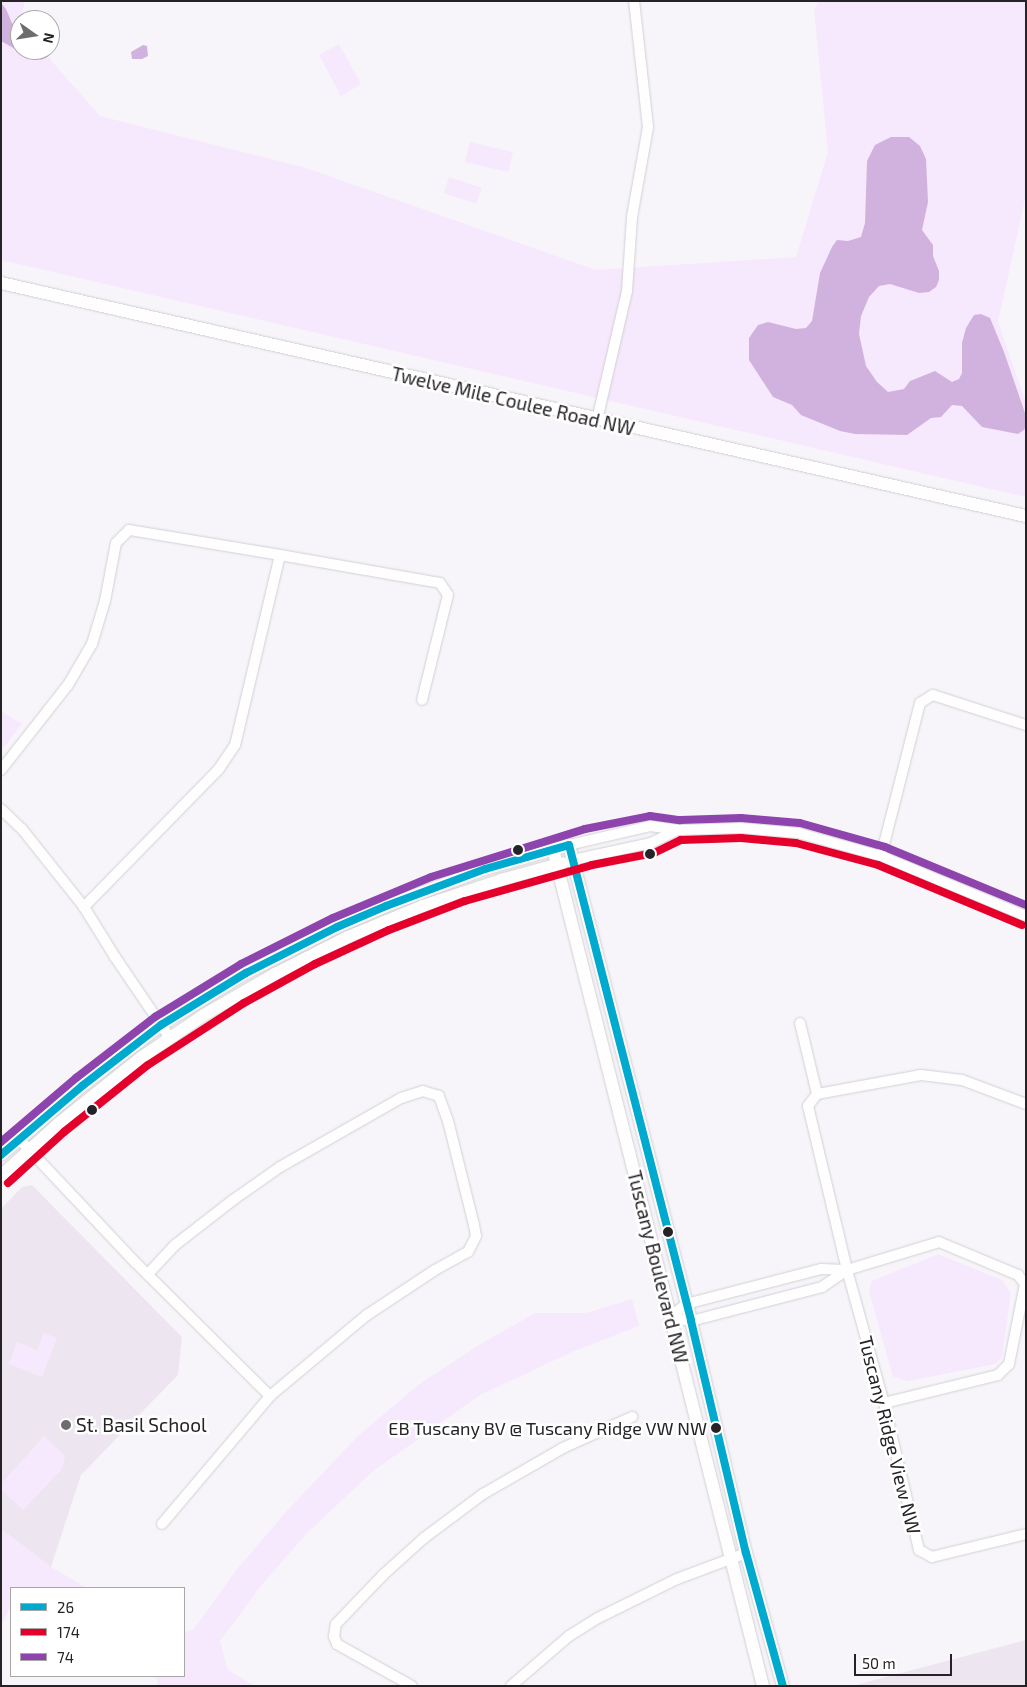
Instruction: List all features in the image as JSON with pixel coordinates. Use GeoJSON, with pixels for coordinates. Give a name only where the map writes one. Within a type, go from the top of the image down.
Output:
{"type":"FeatureCollection","features":[{"type":"Feature","properties":{"kind":"street"},"geometry":{"type":"LineString","coordinates":[[597,420],[627,291],[632,217],[648,127],[634,1]]}},
{"type":"Feature","properties":{"kind":"street","name":"Twelve Mile Coulee Road NW"},"geometry":{"type":"LineString","coordinates":[[1,283],[1026,516]]}},
{"type":"Feature","properties":{"kind":"street"},"geometry":{"type":"LineString","coordinates":[[1,770],[68,686],[92,644],[106,601],[116,543],[129,530],[280,554],[440,583],[448,595],[422,700]]}},
{"type":"Feature","properties":{"kind":"street"},"geometry":{"type":"LineString","coordinates":[[84,907],[218,770],[235,745],[280,554]]}},
{"type":"Feature","properties":{"kind":"street"},"geometry":{"type":"LineString","coordinates":[[881,856],[920,703],[933,695],[1026,725]]}},
{"type":"Feature","properties":{"kind":"street"},"geometry":{"type":"LineString","coordinates":[[1,809],[22,829],[84,907],[170,1038]]}},
{"type":"Feature","properties":{"kind":"street"},"geometry":{"type":"LineString","coordinates":[[1,1155],[82,1086],[161,1025],[246,973],[337,927],[435,886],[553,849],[650,826],[679,830],[741,828],[798,834],[881,856],[1026,916]]}},
{"type":"Feature","properties":{"kind":"street"},"geometry":{"type":"LineString","coordinates":[[1,1176],[29,1149],[94,1094],[170,1038],[239,994],[348,937],[462,892],[556,864],[652,843],[679,830]]}},
{"type":"Feature","properties":{"kind":"street","name":"Tuscany Boulevard NW"},"geometry":{"type":"LineString","coordinates":[[569,845],[691,1321],[746,1553],[783,1686]]}},
{"type":"Feature","properties":{"kind":"street","name":"Tuscany Boulevard NW"},"geometry":{"type":"LineString","coordinates":[[553,849],[763,1686]]}},
{"type":"Feature","properties":{"kind":"street"},"geometry":{"type":"LineString","coordinates":[[800,1023],[817,1094],[921,1075],[962,1080],[1026,1104]]}},
{"type":"Feature","properties":{"kind":"street"},"geometry":{"type":"LineString","coordinates":[[148,1274],[175,1246],[233,1200],[280,1167],[401,1098],[423,1091],[439,1096],[448,1121],[474,1225],[476,1236],[468,1252],[428,1274],[367,1315],[270,1396],[162,1524]]}},
{"type":"Feature","properties":{"kind":"street","name":"Tuscany Ridge View NW"},"geometry":{"type":"LineString","coordinates":[[817,1094],[808,1106],[847,1270],[884,1403],[919,1550],[932,1557],[1026,1534]]}},
{"type":"Feature","properties":{"kind":"street"},"geometry":{"type":"LineString","coordinates":[[19,1139],[148,1274],[270,1396]]}},
{"type":"Feature","properties":{"kind":"street"},"geometry":{"type":"LineString","coordinates":[[670,1318],[691,1321],[822,1287],[847,1270],[939,1242],[1018,1275],[1025,1284],[1009,1364],[998,1375],[884,1403]]}},
{"type":"Feature","properties":{"kind":"street"},"geometry":{"type":"LineString","coordinates":[[670,1318],[686,1304],[821,1269],[847,1270]]}},
{"type":"Feature","properties":{"kind":"street"},"geometry":{"type":"LineString","coordinates":[[412,1686],[337,1644],[334,1636],[336,1624],[383,1575],[424,1538],[483,1494],[563,1448],[632,1416]]}},
{"type":"Feature","properties":{"kind":"street"},"geometry":{"type":"LineString","coordinates":[[511,1686],[569,1636],[598,1618],[677,1579],[746,1553]]}},
{"type":"Feature","properties":{"kind":"shaded area"},"geometry":{"type":"Polygon","coordinates":[[[1,1],[25,1],[23,10],[10,10],[10,60],[51,60],[100,116],[306,168],[596,270],[796,257],[828,152],[814,10],[819,1],[1026,1],[1026,195],[998,322],[1026,402],[1026,497],[1,260],[1,1]]]}},
{"type":"Feature","properties":{"kind":"shaded area"},"geometry":{"type":"Polygon","coordinates":[[[1,3],[10,18],[10,46],[1,41],[1,3]]]}},
{"type":"Feature","properties":{"kind":"shaded area"},"geometry":{"type":"Polygon","coordinates":[[[339,44],[361,84],[341,96],[319,55],[339,44]]]}},
{"type":"Feature","properties":{"kind":"shaded area"},"geometry":{"type":"Polygon","coordinates":[[[143,45],[147,46],[148,56],[142,59],[132,59],[131,52],[143,45]]]}},
{"type":"Feature","properties":{"kind":"shaded area"},"geometry":{"type":"Polygon","coordinates":[[[891,137],[909,137],[920,146],[926,159],[928,202],[922,230],[933,245],[933,256],[939,271],[939,280],[936,287],[929,292],[919,293],[890,284],[879,286],[869,297],[861,316],[859,334],[866,366],[877,382],[888,392],[904,389],[910,381],[935,371],[952,382],[959,379],[962,373],[962,343],[966,328],[974,315],[981,314],[990,318],[1025,413],[1026,426],[1018,434],[982,427],[962,406],[952,405],[941,417],[931,418],[907,435],[855,434],[840,431],[801,415],[792,405],[773,397],[749,360],[749,338],[758,325],[768,322],[796,329],[806,328],[812,321],[820,273],[832,247],[837,240],[848,241],[861,237],[865,223],[867,161],[875,145],[891,137]]]}},
{"type":"Feature","properties":{"kind":"shaded area"},"geometry":{"type":"Polygon","coordinates":[[[470,142],[513,152],[508,172],[465,162],[470,142]]]}},
{"type":"Feature","properties":{"kind":"shaded area"},"geometry":{"type":"Polygon","coordinates":[[[449,177],[482,188],[476,204],[444,193],[449,177]]]}},
{"type":"Feature","properties":{"kind":"shaded area"},"geometry":{"type":"Polygon","coordinates":[[[1,711],[22,724],[1,751],[1,711]]]}},
{"type":"Feature","properties":{"kind":"shaded area","name":"St. Basil School"},"geometry":{"type":"Polygon","coordinates":[[[32,1185],[182,1337],[178,1375],[81,1475],[51,1567],[1,1529],[1,1209],[22,1187],[32,1185]]]}},
{"type":"Feature","properties":{"kind":"shaded area"},"geometry":{"type":"Polygon","coordinates":[[[938,1254],[1002,1280],[1011,1293],[1002,1357],[995,1364],[908,1381],[893,1377],[869,1291],[872,1281],[938,1254]]]}},
{"type":"Feature","properties":{"kind":"shaded area"},"geometry":{"type":"Polygon","coordinates":[[[632,1299],[639,1326],[574,1351],[480,1395],[372,1472],[306,1534],[260,1587],[220,1641],[228,1670],[255,1686],[158,1686],[156,1677],[185,1677],[185,1632],[193,1630],[238,1568],[285,1513],[358,1436],[418,1385],[479,1345],[535,1313],[586,1313],[632,1299]]]}},
{"type":"Feature","properties":{"kind":"shaded area"},"geometry":{"type":"Polygon","coordinates":[[[44,1333],[57,1338],[42,1377],[9,1364],[17,1342],[37,1350],[44,1333]]]}},
{"type":"Feature","properties":{"kind":"shaded area"},"geometry":{"type":"Polygon","coordinates":[[[44,1436],[65,1456],[62,1469],[23,1510],[1,1490],[1,1484],[44,1436]]]}},
{"type":"Feature","properties":{"kind":"shaded area"},"geometry":{"type":"Polygon","coordinates":[[[1,1529],[51,1567],[85,1587],[10,1587],[10,1608],[1,1625],[1,1529]]]}},
{"type":"Feature","properties":{"kind":"shaded area"},"geometry":{"type":"Polygon","coordinates":[[[1026,1640],[1026,1686],[852,1686],[1026,1640]]]}},
{"type":"Feature","properties":{"kind":"transit line","name":"74"},"geometry":{"type":"LineString","coordinates":[[1,1142],[76,1078],[155,1017],[241,964],[333,918],[431,877],[585,829],[650,816],[680,820],[741,818],[800,823],[885,847],[1026,905]]}},
{"type":"Feature","properties":{"kind":"transit line","name":"174"},"geometry":{"type":"LineString","coordinates":[[8,1183],[64,1132],[148,1065],[244,1003],[315,964],[389,930],[465,901],[592,865],[654,853],[681,840],[741,838],[796,843],[878,865],[1022,925]]}},
{"type":"Feature","properties":{"kind":"transit line","name":"26"},"geometry":{"type":"LineString","coordinates":[[1,1155],[82,1086],[161,1025],[246,973],[337,927],[386,906],[485,869],[569,845],[691,1321],[746,1553],[783,1686]]}},
{"type":"Feature","properties":{"kind":"place","name":"St. Basil School"},"geometry":{"type":"Point","coordinates":[66,1425]}},
{"type":"Feature","properties":{"kind":"place","name":"EB Tuscany BV @ Tuscany Ridge VW NW"},"geometry":{"type":"Point","coordinates":[716,1428]}}]}
